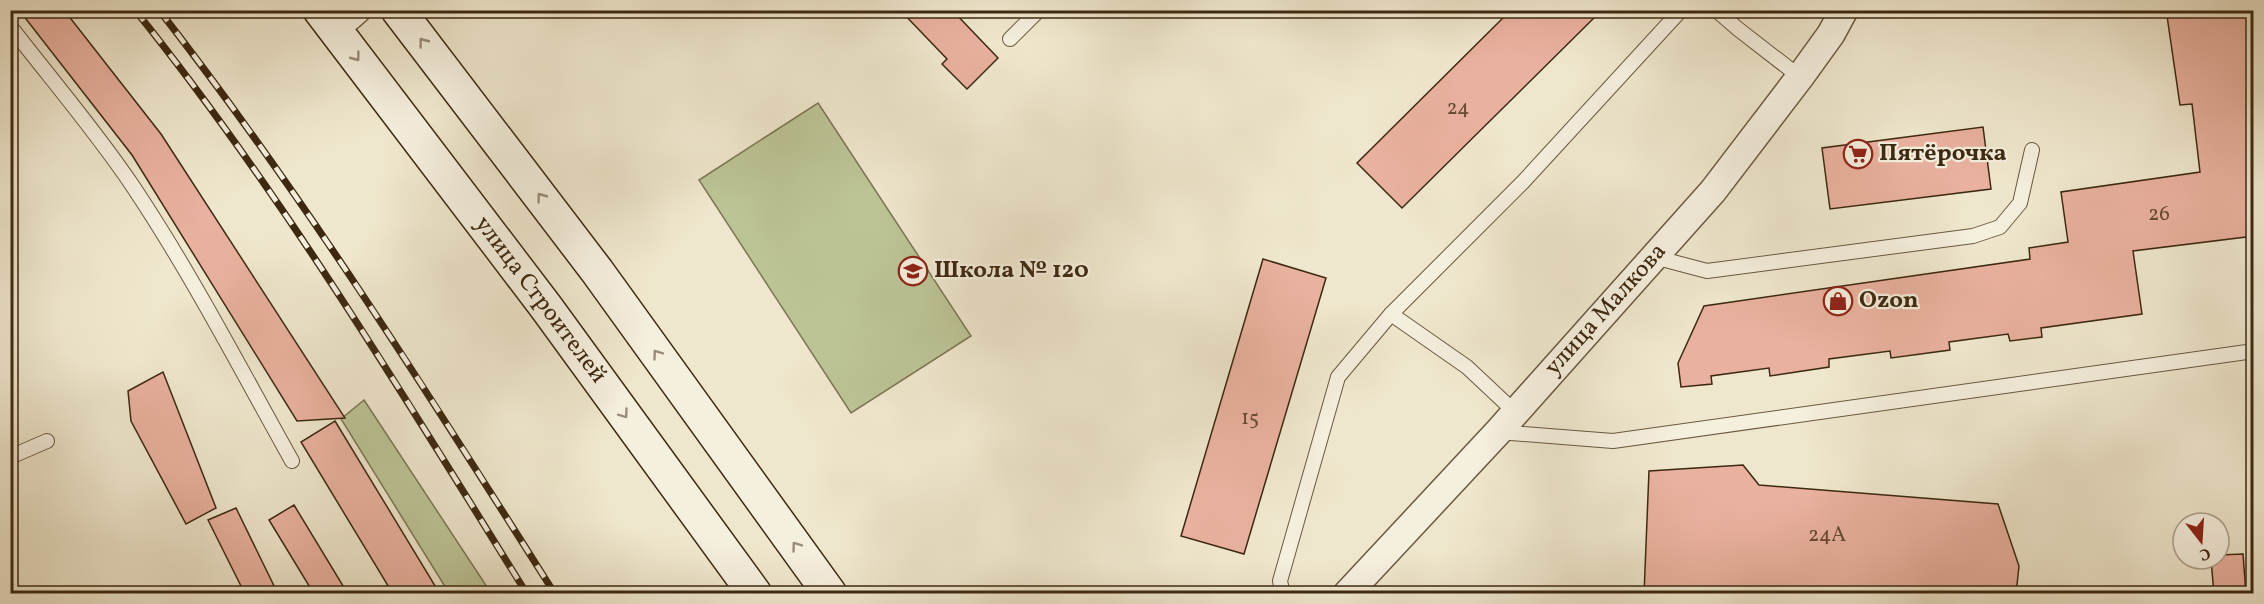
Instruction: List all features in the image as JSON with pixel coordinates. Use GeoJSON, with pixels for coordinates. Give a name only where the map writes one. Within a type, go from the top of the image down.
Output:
{"type":"FeatureCollection","features":[{"type":"Feature","properties":{"kind":"main road"},"geometry":{"type":"LineString","coordinates":[[398,10],[597,271],[830,594]]}},
{"type":"Feature","properties":{"kind":"main road","name":"улица Строителей"},"geometry":{"type":"LineString","coordinates":[[337,17],[755,594]]}},
{"type":"Feature","properties":{"kind":"street","name":"улица Малкова"},"geometry":{"type":"LineString","coordinates":[[1347,594],[1498,432],[1713,191],[1800,77],[1831,34],[1844,10]]}},
{"type":"Feature","properties":{"kind":"lane"},"geometry":{"type":"LineString","coordinates":[[1010,39],[1038,10]]}},
{"type":"Feature","properties":{"kind":"lane"},"geometry":{"type":"LineString","coordinates":[[1283,594],[1280,581],[1338,378],[1391,314],[1523,182],[1681,10]]}},
{"type":"Feature","properties":{"kind":"lane"},"geometry":{"type":"LineString","coordinates":[[1716,10],[1800,77]]}},
{"type":"Feature","properties":{"kind":"lane"},"geometry":{"type":"LineString","coordinates":[[10,26],[89,126],[132,185],[183,268],[292,460]]}},
{"type":"Feature","properties":{"kind":"lane"},"geometry":{"type":"LineString","coordinates":[[1654,257],[1707,271],[1973,236],[2000,227],[2020,203],[2032,150]]}},
{"type":"Feature","properties":{"kind":"lane"},"geometry":{"type":"LineString","coordinates":[[1391,314],[1467,367],[1516,412]]}},
{"type":"Feature","properties":{"kind":"lane"},"geometry":{"type":"LineString","coordinates":[[1498,432],[1613,441],[2253,351]]}},
{"type":"Feature","properties":{"kind":"lane"},"geometry":{"type":"LineString","coordinates":[[10,457],[47,441]]}},
{"type":"Feature","properties":{"kind":"green space"},"geometry":{"type":"Polygon","coordinates":[[[818,103],[971,336],[851,413],[699,180],[818,103]]]}},
{"type":"Feature","properties":{"kind":"green space"},"geometry":{"type":"Polygon","coordinates":[[[364,400],[491,593],[449,593],[341,419],[364,400]]]}},
{"type":"Feature","properties":{"kind":"building"},"geometry":{"type":"Polygon","coordinates":[[[19,10],[64,10],[161,134],[345,418],[297,421],[132,155],[19,10]]]}},
{"type":"Feature","properties":{"kind":"building"},"geometry":{"type":"Polygon","coordinates":[[[900,10],[952,10],[998,58],[967,89],[942,64],[947,59],[900,10]]]}},
{"type":"Feature","properties":{"kind":"building"},"geometry":{"type":"Polygon","coordinates":[[[1511,10],[1602,10],[1402,208],[1357,163],[1511,10]]]}},
{"type":"Feature","properties":{"kind":"building"},"geometry":{"type":"Polygon","coordinates":[[[1956,10],[1997,10],[1956,15],[1956,10]]]}},
{"type":"Feature","properties":{"kind":"building"},"geometry":{"type":"Polygon","coordinates":[[[2167,10],[2212,10],[2167,16],[2167,10]]]}},
{"type":"Feature","properties":{"kind":"building"},"geometry":{"type":"Polygon","coordinates":[[[2212,10],[2250,10],[2254,38],[2254,236],[2133,251],[2142,314],[2041,328],[2042,337],[2010,341],[2008,334],[1949,342],[1950,350],[1891,358],[1890,351],[1829,359],[1829,367],[1770,376],[1769,368],[1711,376],[1712,384],[1681,387],[1678,363],[1704,306],[2030,259],[2029,248],[2068,242],[2061,192],[2200,172],[2192,104],[2180,105],[2167,16],[2212,10]]]}},
{"type":"Feature","properties":{"kind":"building"},"geometry":{"type":"Polygon","coordinates":[[[1983,127],[1991,189],[1830,209],[1822,148],[1983,127]]]}},
{"type":"Feature","properties":{"kind":"building"},"geometry":{"type":"Polygon","coordinates":[[[1263,259],[1326,278],[1244,554],[1181,536],[1263,259]]]}},
{"type":"Feature","properties":{"kind":"building"},"geometry":{"type":"Polygon","coordinates":[[[163,372],[216,508],[186,524],[131,421],[128,391],[163,372]]]}},
{"type":"Feature","properties":{"kind":"building"},"geometry":{"type":"Polygon","coordinates":[[[335,421],[440,594],[393,594],[301,442],[335,421]]]}},
{"type":"Feature","properties":{"kind":"building"},"geometry":{"type":"Polygon","coordinates":[[[1743,465],[1759,485],[1998,504],[2019,566],[2016,594],[1644,594],[1649,471],[1743,465]]]}},
{"type":"Feature","properties":{"kind":"building"},"geometry":{"type":"Polygon","coordinates":[[[294,505],[348,594],[314,594],[269,520],[294,505]]]}},
{"type":"Feature","properties":{"kind":"building"},"geometry":{"type":"Polygon","coordinates":[[[236,508],[278,594],[245,594],[208,520],[236,508]]]}},
{"type":"Feature","properties":{"kind":"building"},"geometry":{"type":"Polygon","coordinates":[[[2231,554],[2243,554],[2246,594],[2214,594],[2212,571],[2231,571],[2231,554]]]}},
{"type":"Feature","properties":{"kind":"railway"},"geometry":{"type":"LineString","coordinates":[[135,10],[189,79],[291,223],[340,296],[527,594]]}},
{"type":"Feature","properties":{"kind":"railway"},"geometry":{"type":"LineString","coordinates":[[159,10],[315,224],[413,371],[555,594]]}},
{"type":"Feature","properties":{"kind":"place","name":"Пятёрочка"},"geometry":{"type":"Point","coordinates":[1858,154]}},
{"type":"Feature","properties":{"kind":"place","name":"Школа № 120"},"geometry":{"type":"Point","coordinates":[913,271]}},
{"type":"Feature","properties":{"kind":"place","name":"Ozon"},"geometry":{"type":"Point","coordinates":[1838,301]}}]}
